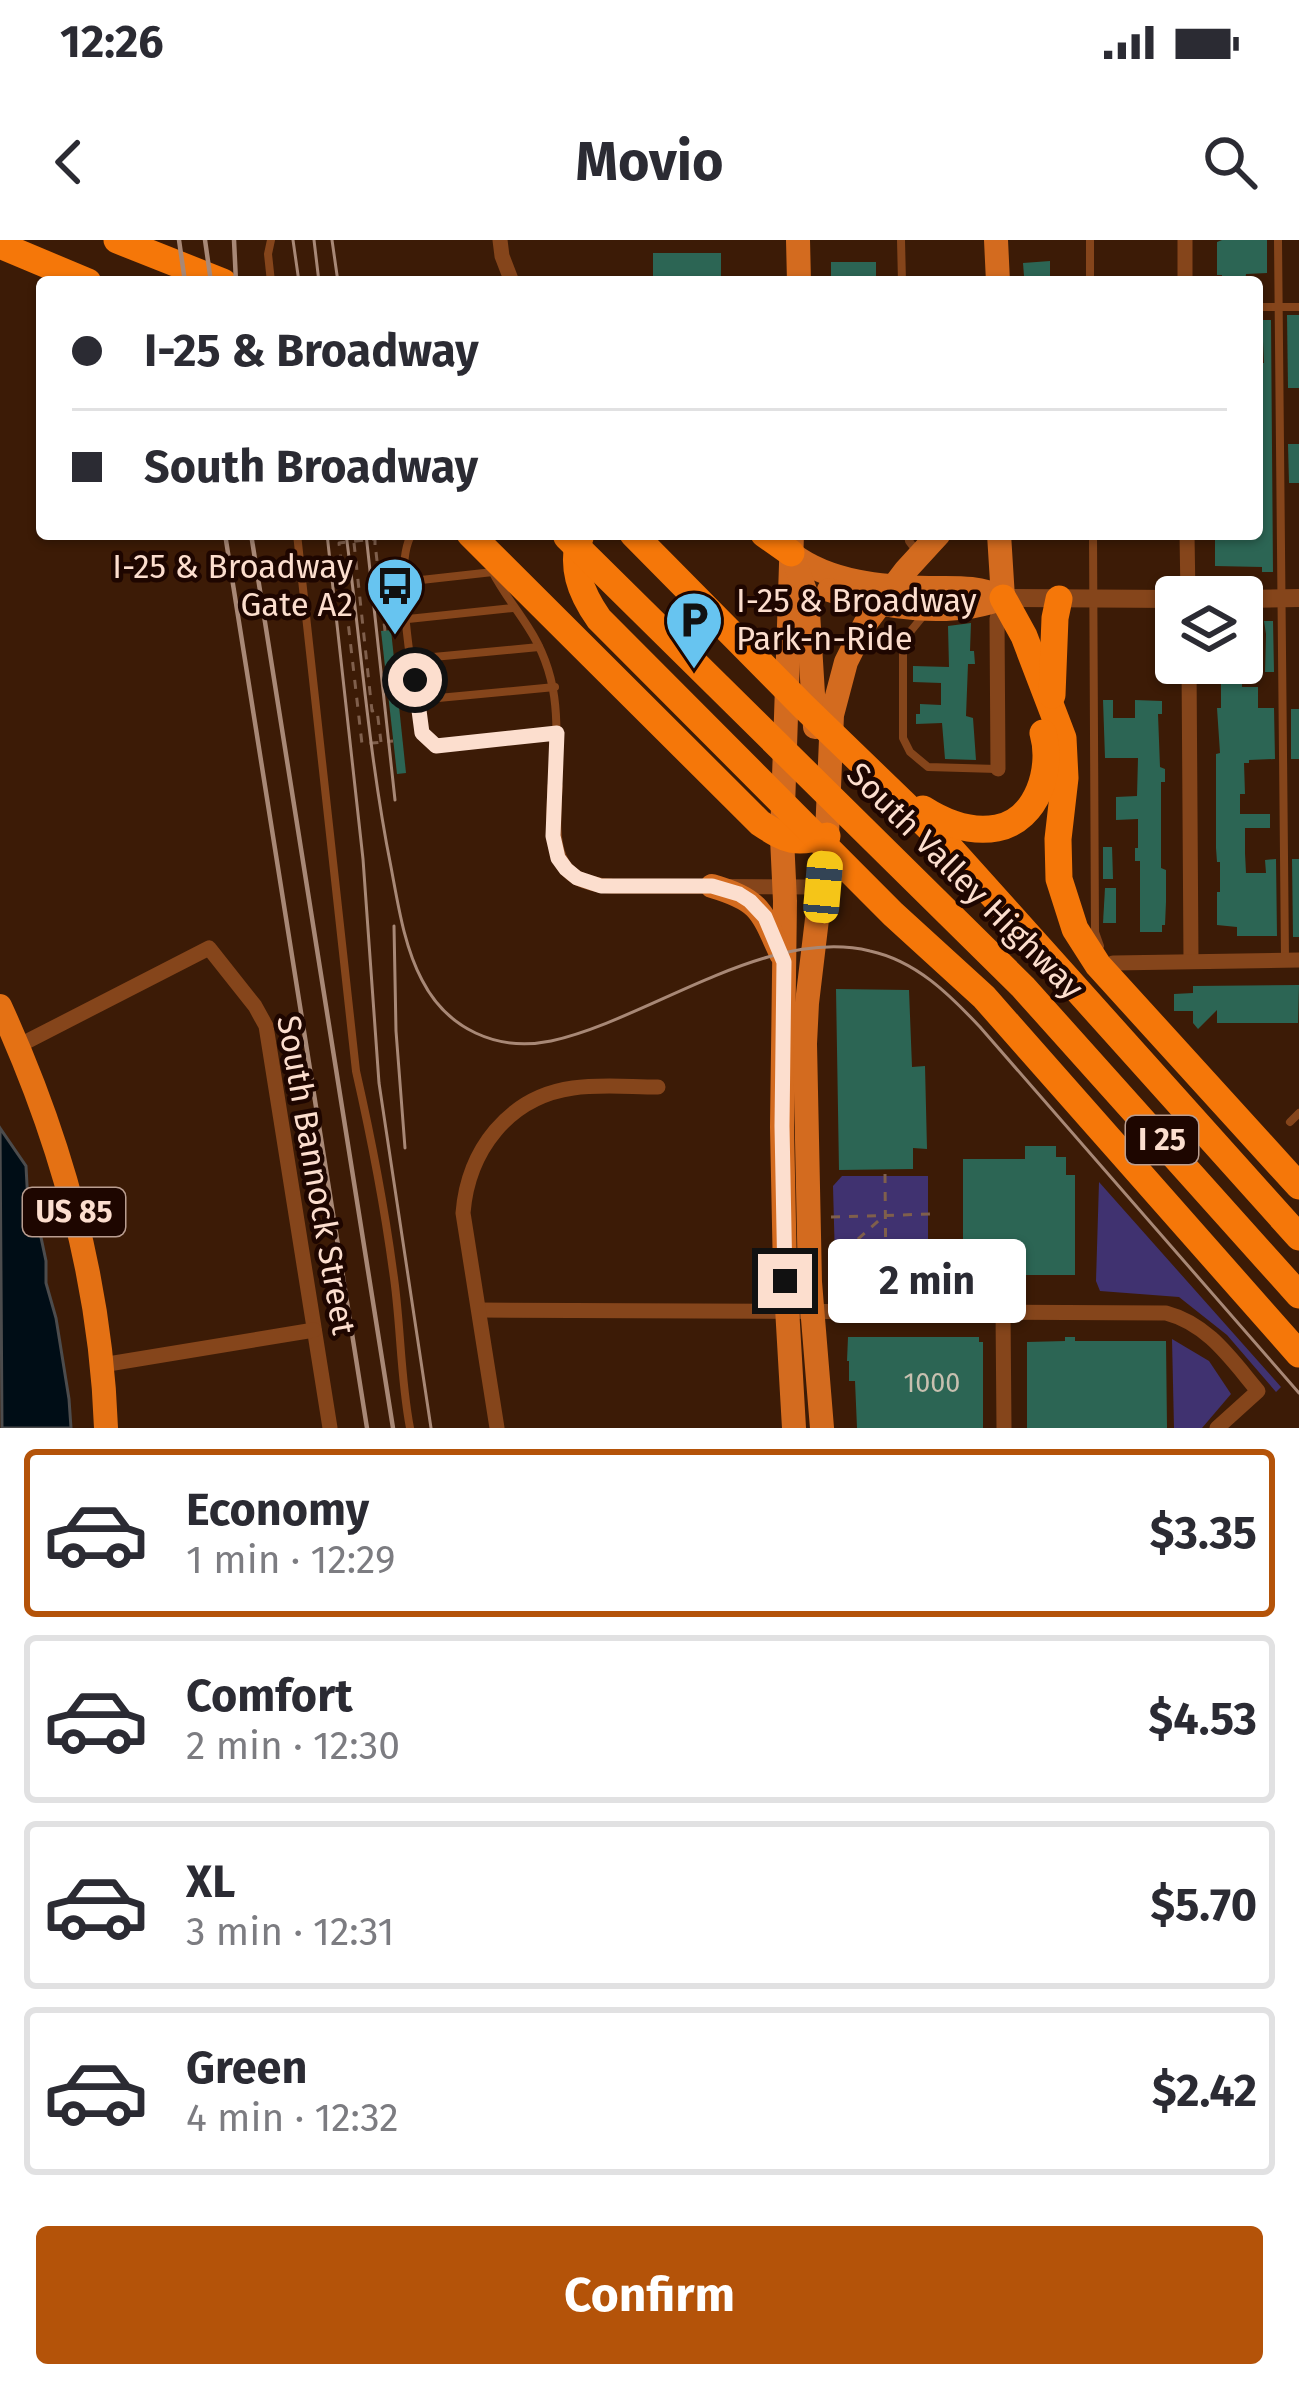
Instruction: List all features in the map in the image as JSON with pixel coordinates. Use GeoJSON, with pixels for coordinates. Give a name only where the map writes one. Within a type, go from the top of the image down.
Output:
{"type":"FeatureCollection","features":[{"type":"Feature","properties":{"kind":"highway"},"geometry":{"type":"LineString","coordinates":[[117,240],[208,276]]}},
{"type":"Feature","properties":{"kind":"highway"},"geometry":{"type":"LineString","coordinates":[[0,250],[72,276]]}},
{"type":"Feature","properties":{"kind":"highway"},"geometry":{"type":"LineString","coordinates":[[476,540],[760,823],[794,841],[827,836]]}},
{"type":"Feature","properties":{"kind":"highway","name":"South Valley Highway"},"geometry":{"type":"LineString","coordinates":[[569,540],[1023,988],[1299,1295]]}},
{"type":"Feature","properties":{"kind":"highway"},"geometry":{"type":"LineString","coordinates":[[580,540],[574,565],[586,601],[599,619],[893,914],[984,997],[1299,1354]]}},
{"type":"Feature","properties":{"kind":"highway","name":"South Valley Highway"},"geometry":{"type":"LineString","coordinates":[[639,540],[950,848],[1299,1237]]}},
{"type":"Feature","properties":{"kind":"highway"},"geometry":{"type":"LineString","coordinates":[[872,771],[934,816],[980,830],[1007,825],[1030,804],[1040,790],[1047,759],[1004,618],[1003,598]]}},
{"type":"Feature","properties":{"kind":"highway"},"geometry":{"type":"LineString","coordinates":[[1003,598],[1024,636],[1063,738],[1057,859],[1076,929],[1098,964],[1299,1186]]}},
{"type":"Feature","properties":{"kind":"highway"},"geometry":{"type":"LineString","coordinates":[[1052,711],[1059,599]]}},
{"type":"Feature","properties":{"kind":"highway"},"geometry":{"type":"LineString","coordinates":[[898,866],[1069,1064],[1248,1297]]}},
{"type":"Feature","properties":{"kind":"highway","name":"US 85"},"geometry":{"type":"LineString","coordinates":[[0,1006],[41,1101],[69,1192],[88,1273],[106,1428]]}},
{"type":"Feature","properties":{"kind":"main road"},"geometry":{"type":"LineString","coordinates":[[798,240],[799,276]]}},
{"type":"Feature","properties":{"kind":"main road"},"geometry":{"type":"LineString","coordinates":[[996,240],[998,276]]}},
{"type":"Feature","properties":{"kind":"main road"},"geometry":{"type":"LineString","coordinates":[[999,540],[1003,598]]}},
{"type":"Feature","properties":{"kind":"main road"},"geometry":{"type":"LineString","coordinates":[[794,1428],[805,1044],[823,887],[832,715],[837,687],[856,640],[914,545]]}},
{"type":"Feature","properties":{"kind":"main road"},"geometry":{"type":"LineString","coordinates":[[796,550],[824,588],[930,607],[980,606],[1003,598]]}},
{"type":"Feature","properties":{"kind":"main road"},"geometry":{"type":"LineString","coordinates":[[796,550],[807,596],[816,746],[829,781]]}},
{"type":"Feature","properties":{"kind":"main road"},"geometry":{"type":"LineString","coordinates":[[796,550],[782,838],[782,1172],[822,1428]]}},
{"type":"Feature","properties":{"kind":"main road"},"geometry":{"type":"LineString","coordinates":[[887,596],[975,588],[1003,598]]}},
{"type":"Feature","properties":{"kind":"main road"},"geometry":{"type":"LineString","coordinates":[[712,886],[745,897],[757,908],[784,962]]}},
{"type":"Feature","properties":{"kind":"street"},"geometry":{"type":"LineString","coordinates":[[500,240],[510,276]]}},
{"type":"Feature","properties":{"kind":"street"},"geometry":{"type":"LineString","coordinates":[[1185,240],[1185,276]]}},
{"type":"Feature","properties":{"kind":"street"},"geometry":{"type":"LineString","coordinates":[[1187,540],[1188,576]]}},
{"type":"Feature","properties":{"kind":"street"},"geometry":{"type":"LineString","coordinates":[[998,770],[997,619],[1003,598],[1155,599]]}},
{"type":"Feature","properties":{"kind":"street"},"geometry":{"type":"LineString","coordinates":[[1189,684],[1192,962]]}},
{"type":"Feature","properties":{"kind":"street"},"geometry":{"type":"LineString","coordinates":[[555,786],[554,847],[577,878],[601,886],[823,887]]}},
{"type":"Feature","properties":{"kind":"street","name":"South Bannock Street"},"geometry":{"type":"LineString","coordinates":[[18,1046],[208,948],[266,1026],[330,1428]]}},
{"type":"Feature","properties":{"kind":"street"},"geometry":{"type":"LineString","coordinates":[[1114,963],[1292,960]]}},
{"type":"Feature","properties":{"kind":"street"},"geometry":{"type":"LineString","coordinates":[[497,1428],[463,1214],[470,1174],[488,1138],[517,1110],[554,1092],[658,1088]]}},
{"type":"Feature","properties":{"kind":"street"},"geometry":{"type":"LineString","coordinates":[[479,1310],[1145,1310],[1181,1317],[1206,1332],[1258,1391],[1217,1428]]}},
{"type":"Feature","properties":{"kind":"street"},"geometry":{"type":"LineString","coordinates":[[1003,1310],[1004,1428]]}},
{"type":"Feature","properties":{"kind":"street"},"geometry":{"type":"LineString","coordinates":[[102,1365],[314,1330]]}},
{"type":"Feature","properties":{"kind":"lane"},"geometry":{"type":"LineString","coordinates":[[270,276],[272,240]]}},
{"type":"Feature","properties":{"kind":"lane"},"geometry":{"type":"LineString","coordinates":[[901,240],[902,276]]}},
{"type":"Feature","properties":{"kind":"lane"},"geometry":{"type":"LineString","coordinates":[[1090,240],[1090,276]]}},
{"type":"Feature","properties":{"kind":"lane"},"geometry":{"type":"LineString","coordinates":[[1278,240],[1290,598],[1292,960]]}},
{"type":"Feature","properties":{"kind":"lane"},"geometry":{"type":"LineString","coordinates":[[1263,307],[1299,307]]}},
{"type":"Feature","properties":{"kind":"lane"},"geometry":{"type":"LineString","coordinates":[[298,540],[356,1071],[394,1275],[410,1428]]}},
{"type":"Feature","properties":{"kind":"lane"},"geometry":{"type":"LineString","coordinates":[[409,540],[403,582],[422,733],[436,746],[557,733]]}},
{"type":"Feature","properties":{"kind":"lane"},"geometry":{"type":"LineString","coordinates":[[486,540],[493,572],[539,646],[555,687],[555,786]]}},
{"type":"Feature","properties":{"kind":"lane"},"geometry":{"type":"LineString","coordinates":[[1093,540],[1095,932],[1114,963]]}},
{"type":"Feature","properties":{"kind":"lane"},"geometry":{"type":"LineString","coordinates":[[403,582],[493,572]]}},
{"type":"Feature","properties":{"kind":"lane"},"geometry":{"type":"LineString","coordinates":[[930,607],[910,632],[903,650],[905,745],[928,766],[998,770]]}},
{"type":"Feature","properties":{"kind":"lane"},"geometry":{"type":"LineString","coordinates":[[408,619],[514,608]]}},
{"type":"Feature","properties":{"kind":"lane"},"geometry":{"type":"LineString","coordinates":[[412,659],[539,646]]}},
{"type":"Feature","properties":{"kind":"lane"},"geometry":{"type":"LineString","coordinates":[[417,700],[555,687]]}},
{"type":"Feature","properties":{"kind":"lane"},"geometry":{"type":"LineString","coordinates":[[1290,1122],[1299,1113]]}},
{"type":"Feature","properties":{"kind":"path"},"geometry":{"type":"LineString","coordinates":[[364,540],[339,543],[362,744],[393,741]]}},
{"type":"Feature","properties":{"kind":"path"},"geometry":{"type":"LineString","coordinates":[[375,540],[375,545]]}},
{"type":"Feature","properties":{"kind":"path"},"geometry":{"type":"LineString","coordinates":[[353,541],[372,711],[377,710],[381,742]]}},
{"type":"Feature","properties":{"kind":"path"},"geometry":{"type":"LineString","coordinates":[[376,552],[385,631]]}},
{"type":"Feature","properties":{"kind":"path"},"geometry":{"type":"LineString","coordinates":[[885,1174],[886,1287]]}},
{"type":"Feature","properties":{"kind":"path"},"geometry":{"type":"LineString","coordinates":[[831,1263],[886,1214]]}},
{"type":"Feature","properties":{"kind":"path"},"geometry":{"type":"LineString","coordinates":[[831,1217],[933,1214]]}},
{"type":"Feature","properties":{"kind":"shaded area"},"geometry":{"type":"Polygon","coordinates":[[[0,1128],[26,1166],[28,1204],[46,1261],[71,1428],[2,1428],[0,1128]]]}},
{"type":"Feature","properties":{"kind":"shaded area"},"geometry":{"type":"Polygon","coordinates":[[[842,1176],[928,1176],[928,1265],[923,1279],[861,1282],[841,1272],[835,1260],[833,1186],[842,1176]]]}},
{"type":"Feature","properties":{"kind":"shaded area"},"geometry":{"type":"Polygon","coordinates":[[[1099,1182],[1281,1387],[1276,1392],[1227,1335],[1179,1297],[1100,1291],[1096,1281],[1099,1182]]]}},
{"type":"Feature","properties":{"kind":"shaded area"},"geometry":{"type":"Polygon","coordinates":[[[1172,1339],[1209,1361],[1231,1394],[1202,1428],[1174,1428],[1172,1339]]]}},
{"type":"Feature","properties":{"kind":"building"},"geometry":{"type":"Polygon","coordinates":[[[1267,240],[1267,273],[1217,275],[1217,242],[1267,240]]]}},
{"type":"Feature","properties":{"kind":"building"},"geometry":{"type":"Polygon","coordinates":[[[653,253],[721,253],[721,276],[653,276],[653,253]]]}},
{"type":"Feature","properties":{"kind":"building"},"geometry":{"type":"Polygon","coordinates":[[[1050,261],[1050,276],[1024,276],[1023,263],[1050,261]]]}},
{"type":"Feature","properties":{"kind":"building"},"geometry":{"type":"Polygon","coordinates":[[[831,262],[876,262],[876,276],[831,276],[831,262]]]}},
{"type":"Feature","properties":{"kind":"building"},"geometry":{"type":"Polygon","coordinates":[[[1287,315],[1299,315],[1299,388],[1288,388],[1287,315]]]}},
{"type":"Feature","properties":{"kind":"building"},"geometry":{"type":"Polygon","coordinates":[[[1263,320],[1271,320],[1273,572],[1262,572],[1262,567],[1215,566],[1215,540],[1263,540],[1263,320]]]}},
{"type":"Feature","properties":{"kind":"building"},"geometry":{"type":"Polygon","coordinates":[[[1288,444],[1299,444],[1299,483],[1289,483],[1288,444]]]}},
{"type":"Feature","properties":{"kind":"building"},"geometry":{"type":"Polygon","coordinates":[[[1264,621],[1273,621],[1274,672],[1265,672],[1264,621]]]}},
{"type":"Feature","properties":{"kind":"building"},"geometry":{"type":"Polygon","coordinates":[[[971,623],[970,651],[974,651],[975,664],[968,664],[966,716],[973,718],[976,760],[945,759],[942,723],[916,724],[920,704],[941,705],[941,683],[913,682],[913,666],[949,667],[948,626],[971,623]]]}},
{"type":"Feature","properties":{"kind":"building"},"geometry":{"type":"Polygon","coordinates":[[[391,630],[406,773],[397,774],[381,631],[391,630]]]}},
{"type":"Feature","properties":{"kind":"building"},"geometry":{"type":"Polygon","coordinates":[[[1221,684],[1242,684],[1258,687],[1258,708],[1274,708],[1275,759],[1244,763],[1240,814],[1270,814],[1270,828],[1245,828],[1246,873],[1266,873],[1265,860],[1276,859],[1277,936],[1237,936],[1237,927],[1217,925],[1216,754],[1220,753],[1217,708],[1221,708],[1221,684]]]}},
{"type":"Feature","properties":{"kind":"building"},"geometry":{"type":"Polygon","coordinates":[[[1103,700],[1113,700],[1113,718],[1135,718],[1135,700],[1162,701],[1162,714],[1158,714],[1160,767],[1165,769],[1161,868],[1166,870],[1166,902],[1162,932],[1140,932],[1140,861],[1135,861],[1138,819],[1116,820],[1116,797],[1137,796],[1138,758],[1105,758],[1103,700]]]}},
{"type":"Feature","properties":{"kind":"building"},"geometry":{"type":"Polygon","coordinates":[[[1291,709],[1299,709],[1299,759],[1291,759],[1291,709]]]}},
{"type":"Feature","properties":{"kind":"building"},"geometry":{"type":"Polygon","coordinates":[[[1103,847],[1112,847],[1113,879],[1103,879],[1103,847]]]}},
{"type":"Feature","properties":{"kind":"building"},"geometry":{"type":"Polygon","coordinates":[[[1292,859],[1299,859],[1299,937],[1293,937],[1292,859]]]}},
{"type":"Feature","properties":{"kind":"building"},"geometry":{"type":"Polygon","coordinates":[[[1105,888],[1116,888],[1116,923],[1103,923],[1105,888]]]}},
{"type":"Feature","properties":{"kind":"building"},"geometry":{"type":"Polygon","coordinates":[[[1299,985],[1298,1023],[1217,1023],[1217,1010],[1198,1029],[1193,1011],[1174,1011],[1174,994],[1193,993],[1193,986],[1299,985]]]}},
{"type":"Feature","properties":{"kind":"building"},"geometry":{"type":"Polygon","coordinates":[[[836,989],[909,990],[912,1067],[925,1066],[927,1149],[913,1148],[913,1169],[839,1170],[836,989]]]}},
{"type":"Feature","properties":{"kind":"building"},"geometry":{"type":"Polygon","coordinates":[[[1025,1146],[1056,1146],[1056,1157],[1066,1157],[1066,1175],[1075,1175],[1075,1275],[963,1275],[963,1159],[1025,1159],[1025,1146]]]}},
{"type":"Feature","properties":{"kind":"building"},"geometry":{"type":"Polygon","coordinates":[[[848,1337],[979,1337],[983,1342],[983,1428],[857,1428],[848,1337]]]}},
{"type":"Feature","properties":{"kind":"building"},"geometry":{"type":"Polygon","coordinates":[[[1065,1337],[1075,1337],[1075,1341],[1166,1341],[1167,1428],[1027,1428],[1027,1342],[1065,1341],[1065,1337]]]}},
{"type":"Feature","properties":{"kind":"tram line"},"geometry":{"type":"LineString","coordinates":[[293,240],[298,276]]}},
{"type":"Feature","properties":{"kind":"tram line"},"geometry":{"type":"LineString","coordinates":[[314,240],[318,276]]}},
{"type":"Feature","properties":{"kind":"tram line"},"geometry":{"type":"LineString","coordinates":[[332,240],[337,276]]}},
{"type":"Feature","properties":{"kind":"tram line"},"geometry":{"type":"LineString","coordinates":[[328,540],[363,859],[379,1083],[431,1428]]}},
{"type":"Feature","properties":{"kind":"tram line"},"geometry":{"type":"LineString","coordinates":[[347,540],[377,784],[399,910],[416,967],[445,1012],[476,1033],[531,1044],[589,1030],[709,978],[791,951],[831,947],[870,951],[902,962],[944,991],[980,1027],[1299,1393]]}},
{"type":"Feature","properties":{"kind":"tram line"},"geometry":{"type":"LineString","coordinates":[[367,540],[395,800]]}},
{"type":"Feature","properties":{"kind":"tram line"},"geometry":{"type":"LineString","coordinates":[[394,926],[405,1148]]}},
{"type":"Feature","properties":{"kind":"railway"},"geometry":{"type":"LineString","coordinates":[[179,240],[184,276]]}},
{"type":"Feature","properties":{"kind":"railway"},"geometry":{"type":"LineString","coordinates":[[205,240],[210,276]]}},
{"type":"Feature","properties":{"kind":"railway"},"geometry":{"type":"LineString","coordinates":[[234,240],[236,276]]}},
{"type":"Feature","properties":{"kind":"railway"},"geometry":{"type":"LineString","coordinates":[[226,540],[367,1428]]}},
{"type":"Feature","properties":{"kind":"railway"},"geometry":{"type":"LineString","coordinates":[[252,540],[393,1428]]}},
{"type":"Feature","properties":{"kind":"place","name":"I-25 & Broadway Gate A2"},"geometry":{"type":"Point","coordinates":[395,637]}},
{"type":"Feature","properties":{"kind":"place","name":"I-25 & Broadway Park-n-Ride"},"geometry":{"type":"Point","coordinates":[694,671]}},
{"type":"Feature","properties":{"kind":"route"},"geometry":{"type":"LineString","coordinates":[[415,680],[420,727],[436,746],[557,733],[554,847],[577,878],[601,886],[712,886],[745,897],[765,917],[784,962],[785,1281]]}}]}
